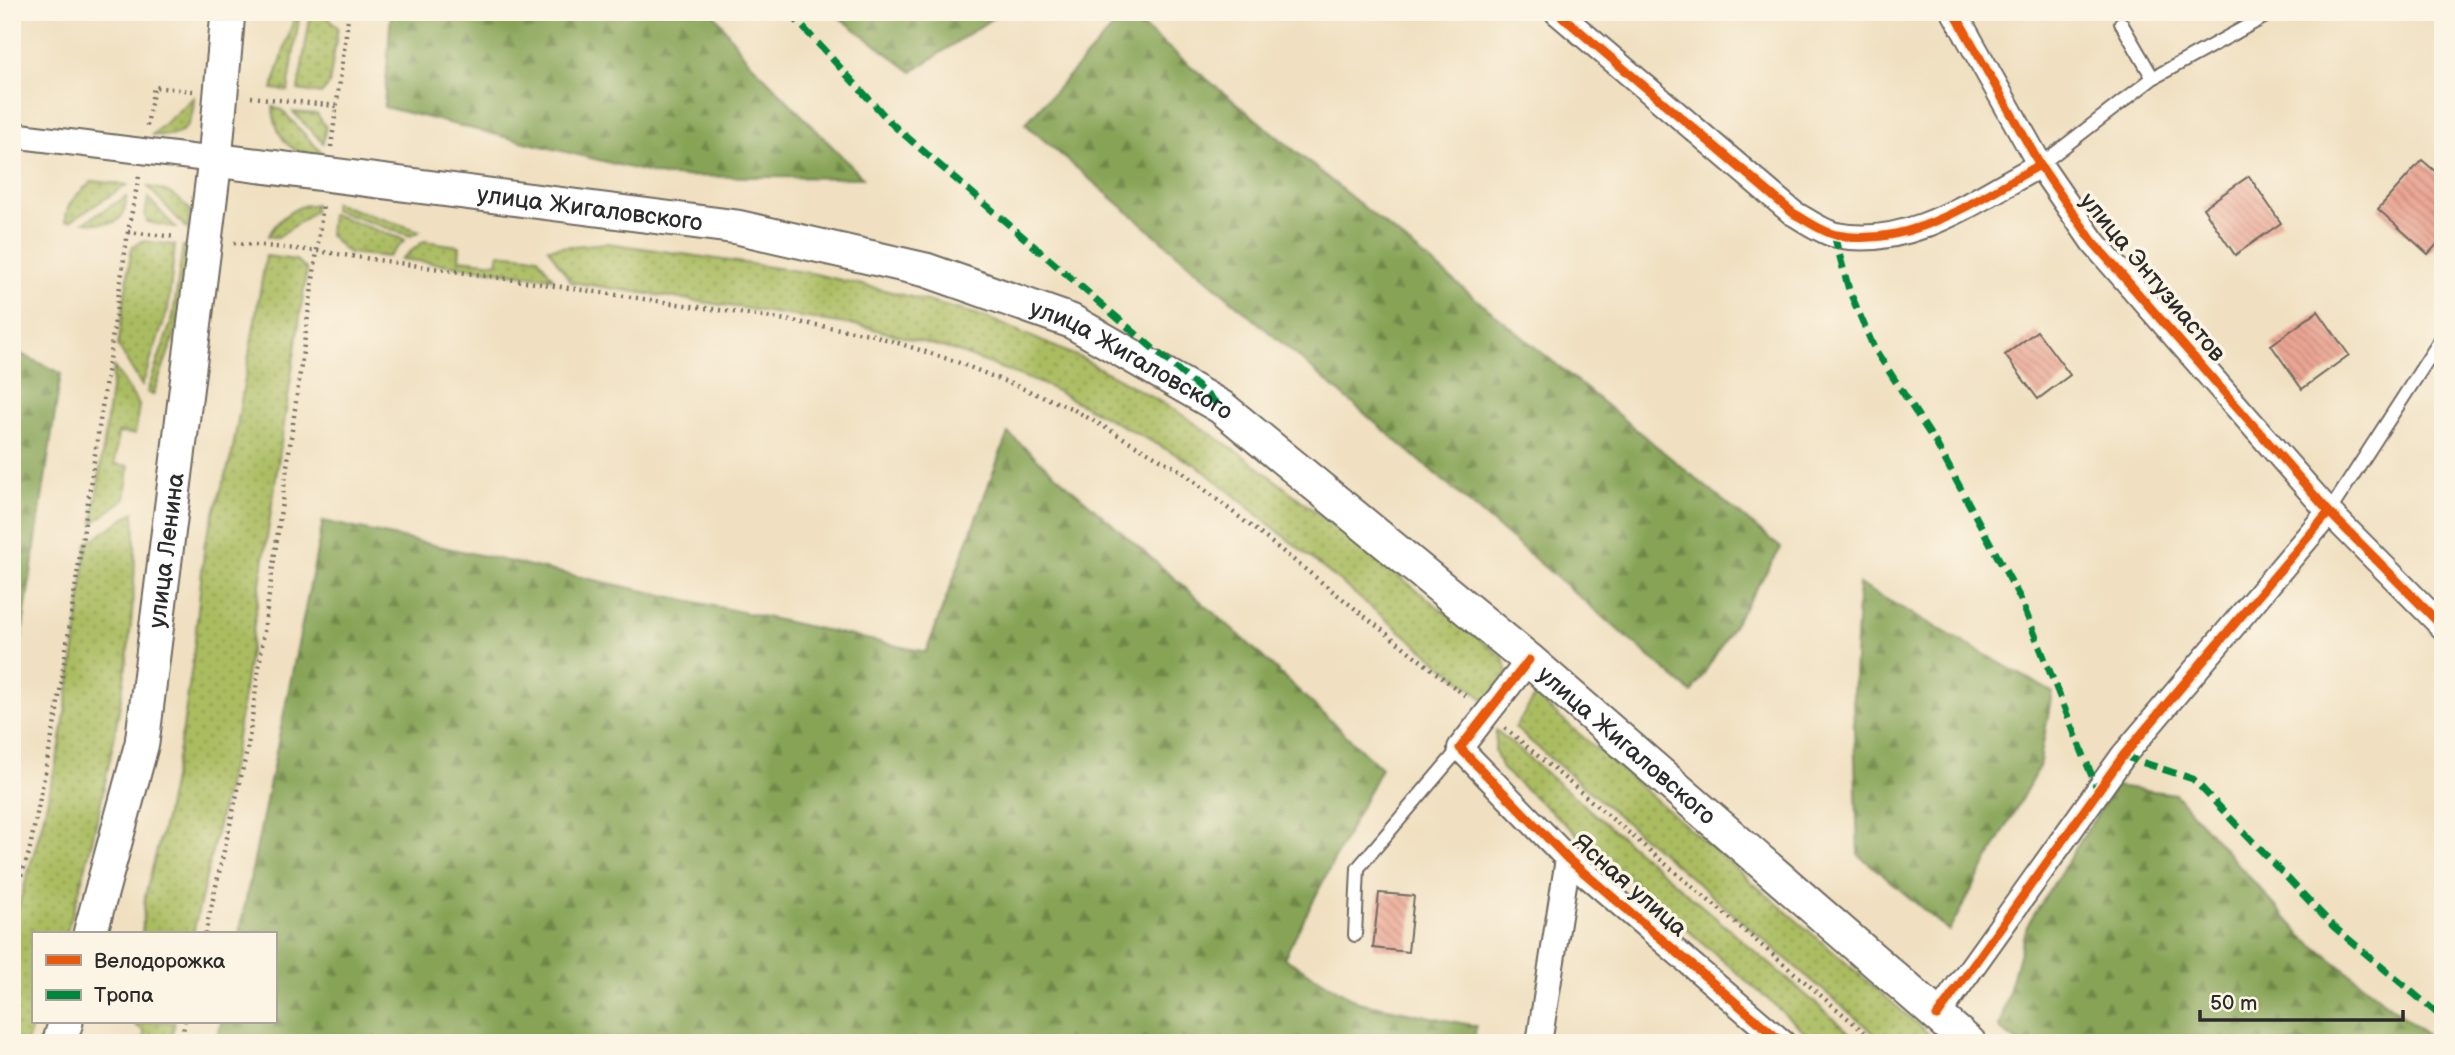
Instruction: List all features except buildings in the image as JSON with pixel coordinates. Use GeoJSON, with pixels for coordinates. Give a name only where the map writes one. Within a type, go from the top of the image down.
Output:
{"type":"FeatureCollection","features":[{"type":"Feature","properties":{"kind":"main road","name":"улица Ленина"},"geometry":{"type":"LineString","coordinates":[[91,932],[142,743],[215,160],[228,12]]}},
{"type":"Feature","properties":{"kind":"main road","name":"улица Жигаловского"},"geometry":{"type":"LineString","coordinates":[[215,160],[737,227],[926,270],[1070,321],[1221,407],[1529,660],[1969,1043]]}},
{"type":"Feature","properties":{"kind":"main road"},"geometry":{"type":"LineString","coordinates":[[59,1043],[65,1024]]}},
{"type":"Feature","properties":{"kind":"street"},"geometry":{"type":"LineString","coordinates":[[1557,12],[1793,213],[1834,235],[1881,238],[1923,228],[2040,165]]}},
{"type":"Feature","properties":{"kind":"street","name":"улица Энтузиастов"},"geometry":{"type":"LineString","coordinates":[[1954,12],[2040,165],[2093,242],[2329,512],[2443,627]]}},
{"type":"Feature","properties":{"kind":"street","name":"улица Жигаловского"},"geometry":{"type":"LineString","coordinates":[[12,135],[215,160]]}},
{"type":"Feature","properties":{"kind":"street"},"geometry":{"type":"LineString","coordinates":[[1937,1016],[2123,756],[2329,512]]}},
{"type":"Feature","properties":{"kind":"street"},"geometry":{"type":"LineString","coordinates":[[1460,748],[1529,660]]}},
{"type":"Feature","properties":{"kind":"street","name":"Ясная улица"},"geometry":{"type":"LineString","coordinates":[[1460,748],[1568,859],[1783,1043]]}},
{"type":"Feature","properties":{"kind":"street","name":"Ясная улица"},"geometry":{"type":"LineString","coordinates":[[1539,1043],[1568,859]]}},
{"type":"Feature","properties":{"kind":"lane"},"geometry":{"type":"LineString","coordinates":[[2040,165],[2153,78],[2273,12]]}},
{"type":"Feature","properties":{"kind":"lane"},"geometry":{"type":"LineString","coordinates":[[2121,23],[2153,78]]}},
{"type":"Feature","properties":{"kind":"lane"},"geometry":{"type":"LineString","coordinates":[[2329,512],[2443,336]]}},
{"type":"Feature","properties":{"kind":"lane"},"geometry":{"type":"LineString","coordinates":[[1355,935],[1359,868],[1460,748]]}},
{"type":"Feature","properties":{"kind":"path"},"geometry":{"type":"LineString","coordinates":[[205,932],[248,746],[349,12]]}},
{"type":"Feature","properties":{"kind":"path"},"geometry":{"type":"LineString","coordinates":[[12,902],[29,853],[56,717],[128,232]]}},
{"type":"Feature","properties":{"kind":"path"},"geometry":{"type":"LineString","coordinates":[[317,251],[870,334],[957,362],[1071,408],[1181,471],[1489,714],[1877,1043]]}},
{"type":"Feature","properties":{"kind":"path"},"geometry":{"type":"LineString","coordinates":[[180,1043],[185,1024]]}},
{"type":"Feature","properties":{"kind":"green space"},"geometry":{"type":"Polygon","coordinates":[[[296,12],[300,12],[288,91],[272,89],[296,12]]]}},
{"type":"Feature","properties":{"kind":"green space"},"geometry":{"type":"Polygon","coordinates":[[[311,12],[322,12],[338,27],[329,85],[321,94],[298,90],[311,12]]]}},
{"type":"Feature","properties":{"kind":"green space"},"geometry":{"type":"Polygon","coordinates":[[[391,12],[713,12],[746,58],[863,178],[663,176],[384,107],[391,12]]]}},
{"type":"Feature","properties":{"kind":"green space"},"geometry":{"type":"Polygon","coordinates":[[[832,12],[993,12],[994,17],[912,72],[832,12]]]}},
{"type":"Feature","properties":{"kind":"green space"},"geometry":{"type":"Polygon","coordinates":[[[1126,13],[1781,548],[1692,693],[1025,124],[1126,13]]]}},
{"type":"Feature","properties":{"kind":"green space"},"geometry":{"type":"Polygon","coordinates":[[[194,97],[191,117],[184,129],[172,135],[152,135],[194,97]]]}},
{"type":"Feature","properties":{"kind":"green space"},"geometry":{"type":"Polygon","coordinates":[[[273,107],[282,110],[324,155],[303,153],[287,144],[277,128],[273,107]]]}},
{"type":"Feature","properties":{"kind":"green space"},"geometry":{"type":"Polygon","coordinates":[[[293,112],[317,114],[326,127],[323,143],[293,112]]]}},
{"type":"Feature","properties":{"kind":"green space"},"geometry":{"type":"Polygon","coordinates":[[[93,181],[127,185],[66,221],[71,203],[78,193],[93,181]]]}},
{"type":"Feature","properties":{"kind":"green space"},"geometry":{"type":"Polygon","coordinates":[[[148,187],[171,194],[190,210],[188,230],[148,187]]]}},
{"type":"Feature","properties":{"kind":"green space"},"geometry":{"type":"Polygon","coordinates":[[[126,197],[123,214],[114,222],[84,222],[126,197]]]}},
{"type":"Feature","properties":{"kind":"green space"},"geometry":{"type":"Polygon","coordinates":[[[148,198],[176,228],[147,222],[145,216],[148,198]]]}},
{"type":"Feature","properties":{"kind":"green space"},"geometry":{"type":"Polygon","coordinates":[[[334,203],[420,231],[411,236],[333,210],[334,203]]]}},
{"type":"Feature","properties":{"kind":"green space"},"geometry":{"type":"Polygon","coordinates":[[[305,205],[315,205],[314,212],[277,238],[268,236],[284,217],[305,205]]]}},
{"type":"Feature","properties":{"kind":"green space"},"geometry":{"type":"Polygon","coordinates":[[[331,214],[405,240],[388,257],[348,253],[329,235],[331,214]]]}},
{"type":"Feature","properties":{"kind":"green space"},"geometry":{"type":"Polygon","coordinates":[[[143,241],[175,245],[168,309],[142,386],[118,346],[131,252],[133,246],[143,241]]]}},
{"type":"Feature","properties":{"kind":"green space"},"geometry":{"type":"Polygon","coordinates":[[[424,241],[460,246],[459,259],[497,263],[499,253],[538,257],[553,278],[401,259],[424,241]]]}},
{"type":"Feature","properties":{"kind":"green space"},"geometry":{"type":"Polygon","coordinates":[[[608,243],[811,273],[892,292],[983,316],[1081,358],[1175,410],[1244,456],[1504,658],[1508,673],[1486,701],[1198,466],[1047,386],[956,351],[866,327],[571,282],[548,248],[608,243]]]}},
{"type":"Feature","properties":{"kind":"green space"},"geometry":{"type":"Polygon","coordinates":[[[183,246],[188,246],[183,305],[153,395],[147,392],[173,317],[183,246]]]}},
{"type":"Feature","properties":{"kind":"green space"},"geometry":{"type":"Polygon","coordinates":[[[266,256],[296,260],[307,270],[235,751],[193,932],[142,932],[145,896],[165,819],[183,728],[205,542],[232,454],[266,256]]]}},
{"type":"Feature","properties":{"kind":"green space"},"geometry":{"type":"Polygon","coordinates":[[[12,350],[61,373],[12,699],[12,350]]]}},
{"type":"Feature","properties":{"kind":"green space"},"geometry":{"type":"Polygon","coordinates":[[[114,367],[139,405],[135,434],[118,433],[115,464],[129,466],[125,499],[93,523],[114,367]]]}},
{"type":"Feature","properties":{"kind":"green space"},"geometry":{"type":"Polygon","coordinates":[[[1008,433],[1236,632],[1381,768],[1284,958],[1358,1002],[1476,1026],[1474,1043],[216,1043],[221,1024],[276,1024],[276,932],[239,932],[323,521],[926,652],[1008,433]]]}},
{"type":"Feature","properties":{"kind":"green space"},"geometry":{"type":"Polygon","coordinates":[[[134,512],[134,579],[129,646],[113,745],[78,896],[67,932],[32,932],[33,1024],[26,1043],[12,1043],[12,929],[41,828],[60,746],[87,543],[134,512]]]}},
{"type":"Feature","properties":{"kind":"green space"},"geometry":{"type":"Polygon","coordinates":[[[1859,584],[2052,692],[2039,767],[1949,931],[1858,854],[1853,697],[1859,584]]]}},
{"type":"Feature","properties":{"kind":"green space"},"geometry":{"type":"Polygon","coordinates":[[[1535,696],[1940,1043],[1885,1043],[1515,728],[1535,696]]]}},
{"type":"Feature","properties":{"kind":"green space"},"geometry":{"type":"Polygon","coordinates":[[[1496,730],[1862,1043],[1818,1043],[1502,769],[1495,751],[1496,730]]]}},
{"type":"Feature","properties":{"kind":"green space"},"geometry":{"type":"Polygon","coordinates":[[[2115,786],[2175,794],[2302,936],[2437,1043],[2018,1043],[1999,1028],[2027,926],[2115,786]]]}},
{"type":"Feature","properties":{"kind":"green space"},"geometry":{"type":"Polygon","coordinates":[[[135,1024],[175,1024],[170,1043],[141,1043],[145,1032],[135,1024]]]}},
{"type":"Feature","properties":{"kind":"marked path"},"geometry":{"type":"LineString","coordinates":[[789,12],[893,125],[1221,407]]}},
{"type":"Feature","properties":{"kind":"marked path"},"geometry":{"type":"LineString","coordinates":[[1834,235],[1849,290],[1874,348],[1937,445],[2020,598],[2098,791]]}},
{"type":"Feature","properties":{"kind":"marked path"},"geometry":{"type":"LineString","coordinates":[[2123,756],[2193,779],[2334,927],[2443,1018]]}},
{"type":"Feature","properties":{"kind":"cycle path"},"geometry":{"type":"LineString","coordinates":[[1557,12],[1793,213],[1836,235],[1863,238],[1917,228],[1968,206],[2040,165]]}},
{"type":"Feature","properties":{"kind":"cycle path"},"geometry":{"type":"LineString","coordinates":[[1954,12],[2040,165],[2093,242],[2329,512],[2443,627]]}},
{"type":"Feature","properties":{"kind":"cycle path"},"geometry":{"type":"LineString","coordinates":[[1937,1016],[2123,756],[2329,512]]}},
{"type":"Feature","properties":{"kind":"cycle path"},"geometry":{"type":"LineString","coordinates":[[1529,660],[1460,748],[1568,859],[1783,1043]]}}]}
